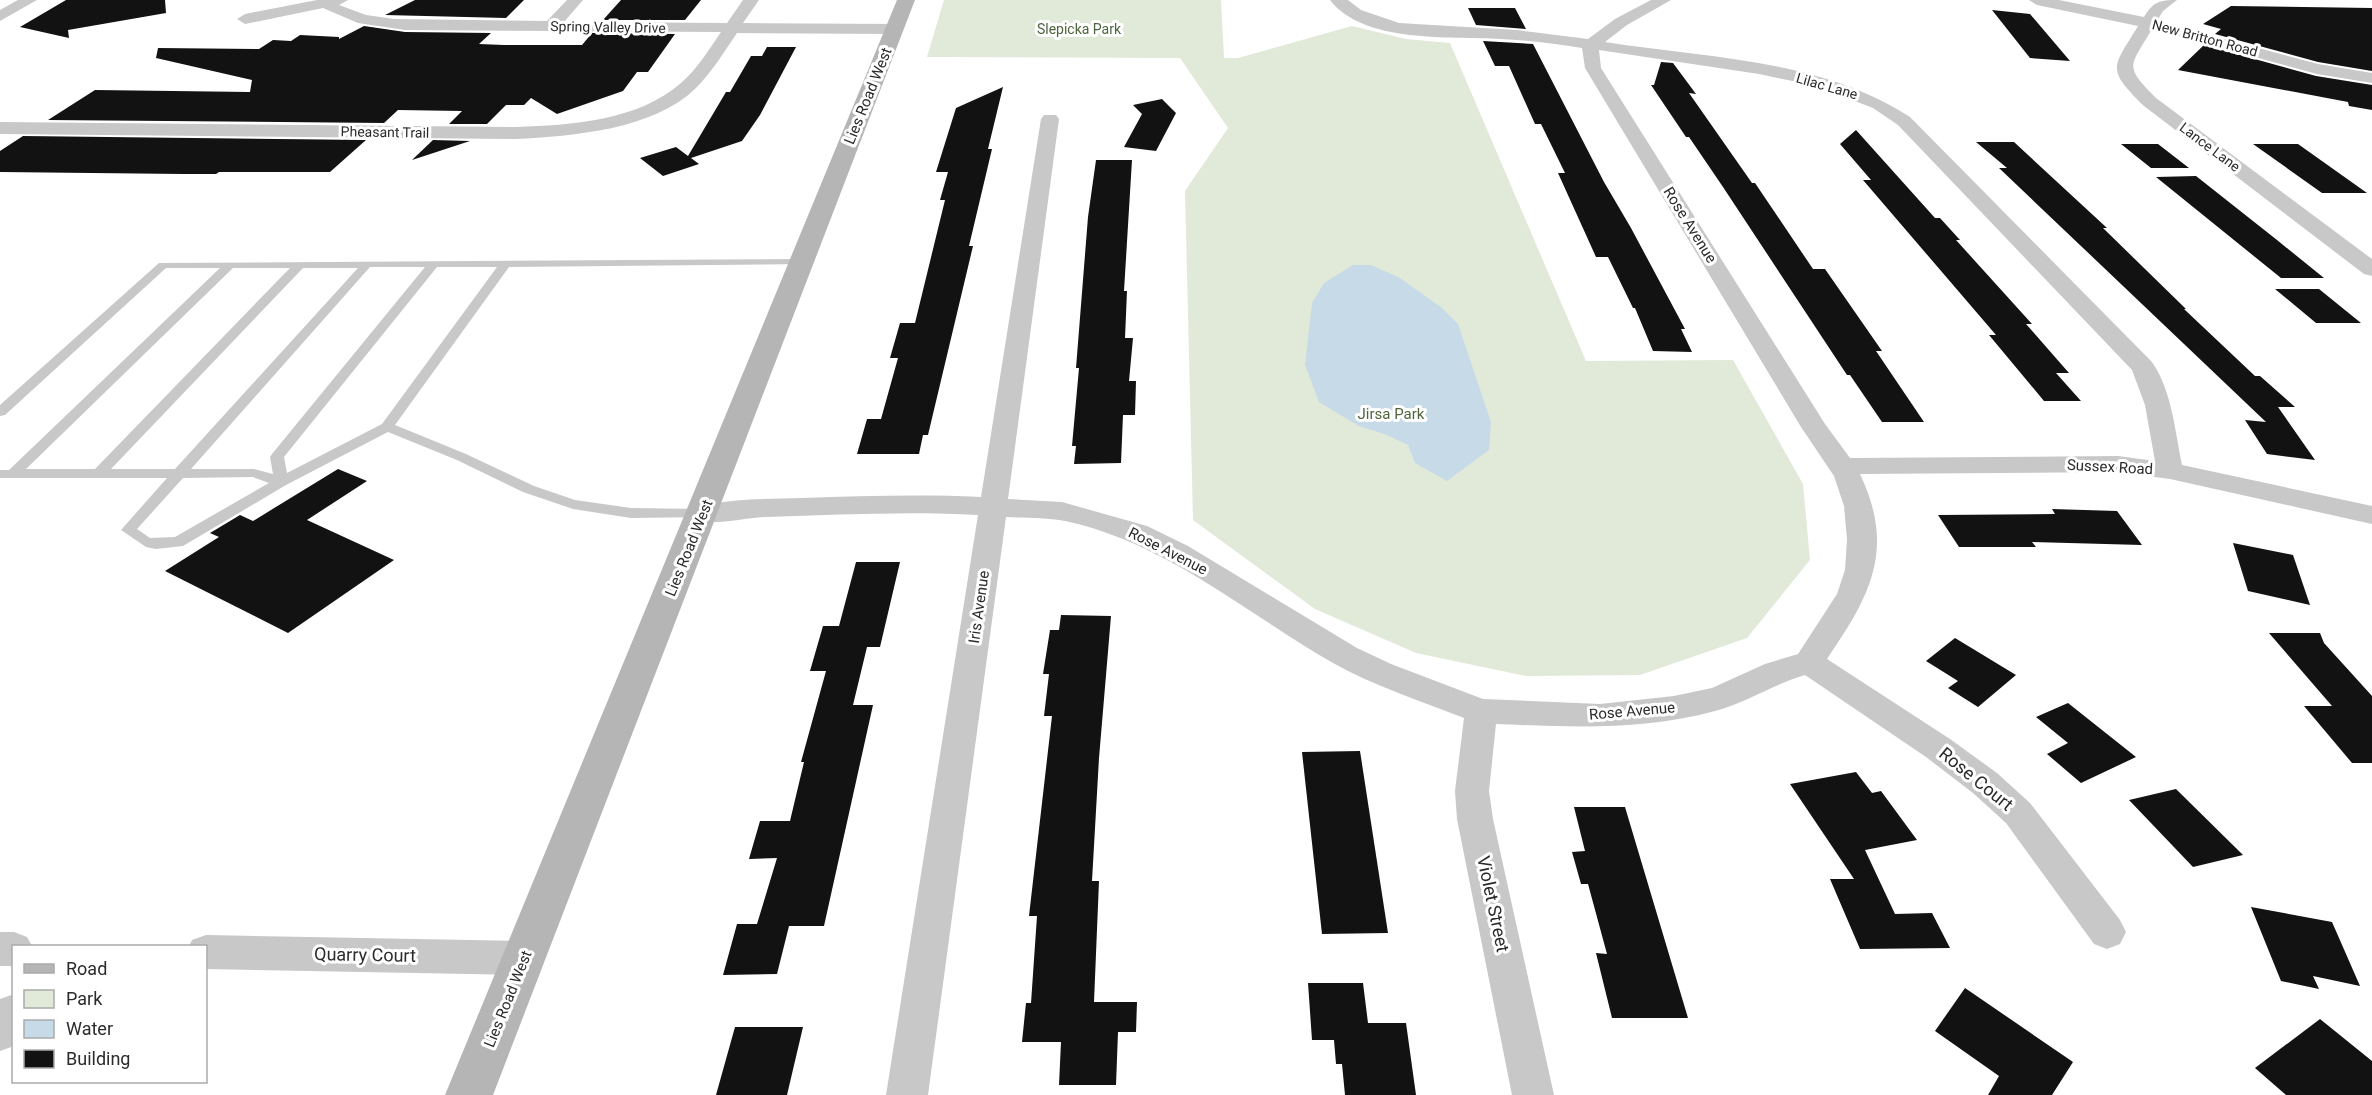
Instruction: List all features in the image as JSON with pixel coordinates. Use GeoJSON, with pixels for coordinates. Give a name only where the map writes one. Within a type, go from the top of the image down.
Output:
{"type":"FeatureCollection","features":[{"type":"Feature","properties":{"kind":"street"},"geometry":{"type":"LineString","coordinates":[[0,16],[29,0]]}},
{"type":"Feature","properties":{"kind":"street"},"geometry":{"type":"LineString","coordinates":[[550,27],[575,0]]}},
{"type":"Feature","properties":{"kind":"street","name":"Pheasant Trail"},"geometry":{"type":"LineString","coordinates":[[0,128],[516,134],[568,130],[632,117],[677,94],[696,77],[751,0]]}},
{"type":"Feature","properties":{"kind":"street","name":"Lies Road West"},"geometry":{"type":"LineString","coordinates":[[469,1095],[703,514],[906,0]]}},
{"type":"Feature","properties":{"kind":"street","name":"Lilac Lane"},"geometry":{"type":"LineString","coordinates":[[1338,0],[1370,20],[1402,28],[1435,33],[1533,36],[1807,78],[1835,85],[1893,112],[2143,367],[2152,384],[2157,402],[2170,471]]}},
{"type":"Feature","properties":{"kind":"street"},"geometry":{"type":"LineString","coordinates":[[1590,45],[1621,22],[1662,0]]}},
{"type":"Feature","properties":{"kind":"street","name":"New Britton Road"},"geometry":{"type":"LineString","coordinates":[[2037,0],[2148,23],[2317,69],[2372,78]]}},
{"type":"Feature","properties":{"kind":"street","name":"Lance Lane"},"geometry":{"type":"LineString","coordinates":[[2169,0],[2157,8],[2125,62],[2125,74],[2135,89],[2372,269]]}},
{"type":"Feature","properties":{"kind":"street","name":"Spring Valley Drive"},"geometry":{"type":"LineString","coordinates":[[244,20],[331,1],[340,13],[384,24],[895,29]]}},
{"type":"Feature","properties":{"kind":"street","name":"Rose Avenue"},"geometry":{"type":"LineString","coordinates":[[703,514],[749,509],[926,503],[1062,511],[1094,519],[1137,533],[1210,572],[1346,656],[1380,672],[1481,711],[1600,716],[1674,708],[1715,699],[1743,689],[1776,672],[1809,662],[1849,599],[1859,572],[1862,550],[1861,524],[1842,466],[1814,427],[1593,68],[1590,45]]}},
{"type":"Feature","properties":{"kind":"street","name":"Iris Avenue"},"geometry":{"type":"LineString","coordinates":[[907,1095],[1050,118]]}},
{"type":"Feature","properties":{"kind":"street","name":"Sussex Road"},"geometry":{"type":"LineString","coordinates":[[1842,466],[2101,464],[2170,471],[2371,517]]}},
{"type":"Feature","properties":{"kind":"street","name":"Rose Court"},"geometry":{"type":"LineString","coordinates":[[1809,662],[1938,748],[1985,783],[2018,813],[2107,932]]}},
{"type":"Feature","properties":{"kind":"street","name":"Violet Street"},"geometry":{"type":"LineString","coordinates":[[1481,711],[1472,791],[1474,819],[1533,1095]]}},
{"type":"Feature","properties":{"kind":"street","name":"Quarry Court"},"geometry":{"type":"LineString","coordinates":[[207,952],[524,958]]}},
{"type":"Feature","properties":{"kind":"street"},"geometry":{"type":"LineString","coordinates":[[0,1032],[12,1015]]}},
{"type":"Feature","properties":{"kind":"lane"},"geometry":{"type":"LineString","coordinates":[[0,412],[163,265],[802,262]]}},
{"type":"Feature","properties":{"kind":"lane"},"geometry":{"type":"LineString","coordinates":[[367,264],[128,530],[132,534],[156,544],[178,542],[281,482],[387,426],[505,264]]}},
{"type":"Feature","properties":{"kind":"lane"},"geometry":{"type":"LineString","coordinates":[[281,482],[276,457],[434,264]]}},
{"type":"Feature","properties":{"kind":"lane"},"geometry":{"type":"LineString","coordinates":[[7,473],[230,265]]}},
{"type":"Feature","properties":{"kind":"lane"},"geometry":{"type":"LineString","coordinates":[[100,472],[299,265]]}},
{"type":"Feature","properties":{"kind":"lane"},"geometry":{"type":"LineString","coordinates":[[387,426],[470,461],[526,488],[576,505],[623,512],[703,514]]}},
{"type":"Feature","properties":{"kind":"lane"},"geometry":{"type":"LineString","coordinates":[[7,473],[254,473],[281,482]]}},
{"type":"Feature","properties":{"kind":"green space","name":"Jirsa Park"},"geometry":{"type":"Polygon","coordinates":[[[944,0],[1221,0],[1224,58],[1238,58],[1352,26],[1406,39],[1450,43],[1586,361],[1733,360],[1803,484],[1810,560],[1747,638],[1640,675],[1526,676],[1416,653],[1315,609],[1193,520],[1185,191],[1228,128],[1180,58],[927,57],[944,0]]]}},
{"type":"Feature","properties":{"kind":"water"},"geometry":{"type":"Polygon","coordinates":[[[1353,265],[1371,265],[1400,278],[1442,308],[1458,324],[1491,422],[1489,450],[1447,481],[1415,463],[1408,445],[1359,426],[1319,402],[1305,365],[1312,303],[1324,283],[1353,265]]]}},
{"type":"Feature","properties":{"kind":"building"},"geometry":{"type":"Polygon","coordinates":[[[66,0],[165,0],[166,13],[68,30],[69,38],[20,27],[66,0]]]}},
{"type":"Feature","properties":{"kind":"building"},"geometry":{"type":"Polygon","coordinates":[[[415,0],[524,0],[506,18],[385,15],[415,0]]]}},
{"type":"Feature","properties":{"kind":"building"},"geometry":{"type":"Polygon","coordinates":[[[621,0],[701,0],[685,20],[603,20],[621,0]]]}},
{"type":"Feature","properties":{"kind":"building"},"geometry":{"type":"Polygon","coordinates":[[[2231,6],[2372,8],[2372,71],[2318,62],[2215,34],[2221,29],[2203,24],[2231,6]]]}},
{"type":"Feature","properties":{"kind":"building"},"geometry":{"type":"Polygon","coordinates":[[[1468,8],[1515,8],[1526,29],[1476,25],[1468,8]]]}},
{"type":"Feature","properties":{"kind":"building"},"geometry":{"type":"Polygon","coordinates":[[[1992,10],[2030,14],[2070,61],[2030,58],[1992,10]]]}},
{"type":"Feature","properties":{"kind":"building"},"geometry":{"type":"Polygon","coordinates":[[[364,26],[405,32],[491,33],[479,44],[504,45],[582,45],[592,33],[675,34],[648,72],[637,72],[623,91],[557,114],[531,98],[524,105],[506,105],[487,124],[449,124],[462,111],[398,110],[384,123],[48,120],[95,90],[250,92],[252,80],[156,58],[158,48],[259,49],[273,40],[291,41],[300,35],[339,37],[339,39],[364,26]]]}},
{"type":"Feature","properties":{"kind":"building"},"geometry":{"type":"Polygon","coordinates":[[[1483,41],[1533,44],[1604,182],[1685,329],[1681,329],[1692,352],[1653,351],[1635,308],[1608,257],[1596,257],[1558,173],[1565,173],[1541,124],[1535,124],[1509,66],[1495,66],[1483,41]]]}},
{"type":"Feature","properties":{"kind":"building"},"geometry":{"type":"Polygon","coordinates":[[[2204,45],[2316,76],[2372,85],[2372,110],[2349,106],[2348,102],[2178,70],[2204,45]]]}},
{"type":"Feature","properties":{"kind":"building"},"geometry":{"type":"Polygon","coordinates":[[[767,47],[796,47],[760,115],[742,141],[691,158],[699,164],[663,176],[640,158],[676,147],[688,156],[726,92],[730,92],[751,56],[762,56],[767,47]]]}},
{"type":"Feature","properties":{"kind":"building"},"geometry":{"type":"Polygon","coordinates":[[[1661,62],[1673,63],[1696,94],[1689,93],[1752,183],[1755,183],[1813,269],[1825,269],[1882,351],[1876,351],[1924,422],[1882,422],[1850,375],[1847,375],[1723,187],[1651,85],[1654,85],[1661,62]]]}},
{"type":"Feature","properties":{"kind":"building"},"geometry":{"type":"Polygon","coordinates":[[[1003,87],[988,149],[992,149],[969,246],[973,246],[928,435],[923,435],[919,454],[857,454],[867,419],[881,419],[898,358],[890,358],[900,323],[915,323],[945,200],[940,200],[948,172],[936,172],[956,108],[1003,87]]]}},
{"type":"Feature","properties":{"kind":"building"},"geometry":{"type":"Polygon","coordinates":[[[1162,99],[1176,113],[1156,151],[1124,147],[1142,114],[1133,105],[1162,99]]]}},
{"type":"Feature","properties":{"kind":"building"},"geometry":{"type":"Polygon","coordinates":[[[1856,130],[1935,218],[1940,218],[1960,240],[1956,240],[2032,324],[2026,324],[2069,373],[2056,373],[2081,401],[2044,401],[1989,335],[1996,335],[1863,180],[1871,180],[1840,144],[1856,130]]]}},
{"type":"Feature","properties":{"kind":"building"},"geometry":{"type":"Polygon","coordinates":[[[23,136],[366,140],[330,172],[183,174],[0,172],[0,151],[23,136]]]}},
{"type":"Feature","properties":{"kind":"building"},"geometry":{"type":"Polygon","coordinates":[[[433,140],[470,141],[412,160],[433,140]]]}},
{"type":"Feature","properties":{"kind":"building"},"geometry":{"type":"Polygon","coordinates":[[[1976,142],[2014,142],[2107,228],[2103,228],[2186,309],[2184,309],[2255,376],[2260,376],[2295,407],[2278,407],[2315,460],[2267,454],[2245,420],[2266,422],[1999,168],[2007,168],[1976,142]]]}},
{"type":"Feature","properties":{"kind":"building"},"geometry":{"type":"Polygon","coordinates":[[[2121,144],[2158,144],[2189,168],[2151,168],[2121,144]]]}},
{"type":"Feature","properties":{"kind":"building"},"geometry":{"type":"Polygon","coordinates":[[[2253,144],[2298,144],[2367,193],[2322,193],[2253,144]]]}},
{"type":"Feature","properties":{"kind":"building"},"geometry":{"type":"Polygon","coordinates":[[[1096,160],[1132,160],[1124,291],[1127,291],[1125,338],[1133,338],[1129,381],[1136,381],[1135,415],[1123,415],[1121,463],[1074,464],[1076,446],[1072,446],[1079,368],[1076,368],[1088,217],[1096,160]]]}},
{"type":"Feature","properties":{"kind":"building"},"geometry":{"type":"Polygon","coordinates":[[[2196,176],[2324,278],[2281,278],[2156,177],[2196,176]]]}},
{"type":"Feature","properties":{"kind":"building"},"geometry":{"type":"Polygon","coordinates":[[[2275,289],[2319,289],[2361,323],[2316,323],[2275,289]]]}},
{"type":"Feature","properties":{"kind":"building"},"geometry":{"type":"Polygon","coordinates":[[[338,469],[367,481],[307,520],[394,560],[288,633],[165,571],[219,537],[210,533],[240,515],[253,521],[338,469]]]}},
{"type":"Feature","properties":{"kind":"building"},"geometry":{"type":"Polygon","coordinates":[[[2052,509],[2117,511],[2142,545],[2032,542],[2036,547],[1959,547],[1938,515],[2055,514],[2052,509]]]}},
{"type":"Feature","properties":{"kind":"building"},"geometry":{"type":"Polygon","coordinates":[[[2233,543],[2293,555],[2310,605],[2248,591],[2233,543]]]}},
{"type":"Feature","properties":{"kind":"building"},"geometry":{"type":"Polygon","coordinates":[[[856,562],[900,562],[880,647],[867,647],[853,705],[873,705],[824,926],[789,926],[777,974],[723,975],[737,924],[757,924],[777,858],[749,859],[760,821],[790,821],[804,762],[801,762],[826,671],[810,671],[823,626],[839,626],[856,562]]]}},
{"type":"Feature","properties":{"kind":"building"},"geometry":{"type":"Polygon","coordinates":[[[1061,615],[1111,616],[1099,758],[1092,881],[1099,881],[1094,1002],[1137,1002],[1136,1032],[1118,1032],[1116,1085],[1059,1085],[1061,1042],[1022,1042],[1026,1003],[1031,1003],[1037,916],[1029,916],[1052,716],[1044,716],[1049,674],[1043,674],[1050,630],[1059,630],[1061,615]]]}},
{"type":"Feature","properties":{"kind":"building"},"geometry":{"type":"Polygon","coordinates":[[[2269,633],[2320,633],[2324,643],[2372,696],[2372,763],[2352,763],[2304,706],[2332,706],[2269,633]]]}},
{"type":"Feature","properties":{"kind":"building"},"geometry":{"type":"Polygon","coordinates":[[[1955,638],[2016,675],[1978,707],[1948,688],[1958,681],[1926,661],[1955,638]]]}},
{"type":"Feature","properties":{"kind":"building"},"geometry":{"type":"Polygon","coordinates":[[[2068,703],[2136,757],[2081,783],[2047,754],[2068,743],[2036,717],[2068,703]]]}},
{"type":"Feature","properties":{"kind":"building"},"geometry":{"type":"Polygon","coordinates":[[[1360,751],[1388,933],[1322,934],[1302,752],[1360,751]]]}},
{"type":"Feature","properties":{"kind":"building"},"geometry":{"type":"Polygon","coordinates":[[[1856,772],[1872,793],[1881,791],[1917,840],[1865,850],[1895,914],[1932,913],[1950,948],[1860,949],[1830,879],[1854,879],[1790,784],[1856,772]]]}},
{"type":"Feature","properties":{"kind":"building"},"geometry":{"type":"Polygon","coordinates":[[[2176,789],[2243,855],[2193,867],[2129,800],[2176,789]]]}},
{"type":"Feature","properties":{"kind":"building"},"geometry":{"type":"Polygon","coordinates":[[[1574,807],[1625,807],[1688,1018],[1612,1018],[1596,953],[1607,954],[1588,884],[1581,884],[1572,852],[1585,851],[1574,807]]]}},
{"type":"Feature","properties":{"kind":"building"},"geometry":{"type":"Polygon","coordinates":[[[2251,907],[2332,922],[2360,986],[2313,976],[2319,989],[2281,981],[2251,907]]]}},
{"type":"Feature","properties":{"kind":"building"},"geometry":{"type":"Polygon","coordinates":[[[1308,983],[1363,983],[1368,1023],[1406,1023],[1416,1095],[1345,1095],[1342,1064],[1336,1064],[1334,1040],[1312,1040],[1308,983]]]}},
{"type":"Feature","properties":{"kind":"building"},"geometry":{"type":"Polygon","coordinates":[[[1965,988],[2073,1062],[2052,1095],[1988,1095],[1999,1076],[1935,1031],[1965,988]]]}},
{"type":"Feature","properties":{"kind":"building"},"geometry":{"type":"Polygon","coordinates":[[[2320,1019],[2372,1061],[2372,1095],[2286,1095],[2255,1068],[2320,1019]]]}},
{"type":"Feature","properties":{"kind":"building"},"geometry":{"type":"Polygon","coordinates":[[[735,1027],[803,1027],[787,1095],[716,1095],[735,1027]]]}},
{"type":"Feature","properties":{"kind":"park label","name":"Slepicka Park"},"geometry":{"type":"Point","coordinates":[1079,29]}}]}
